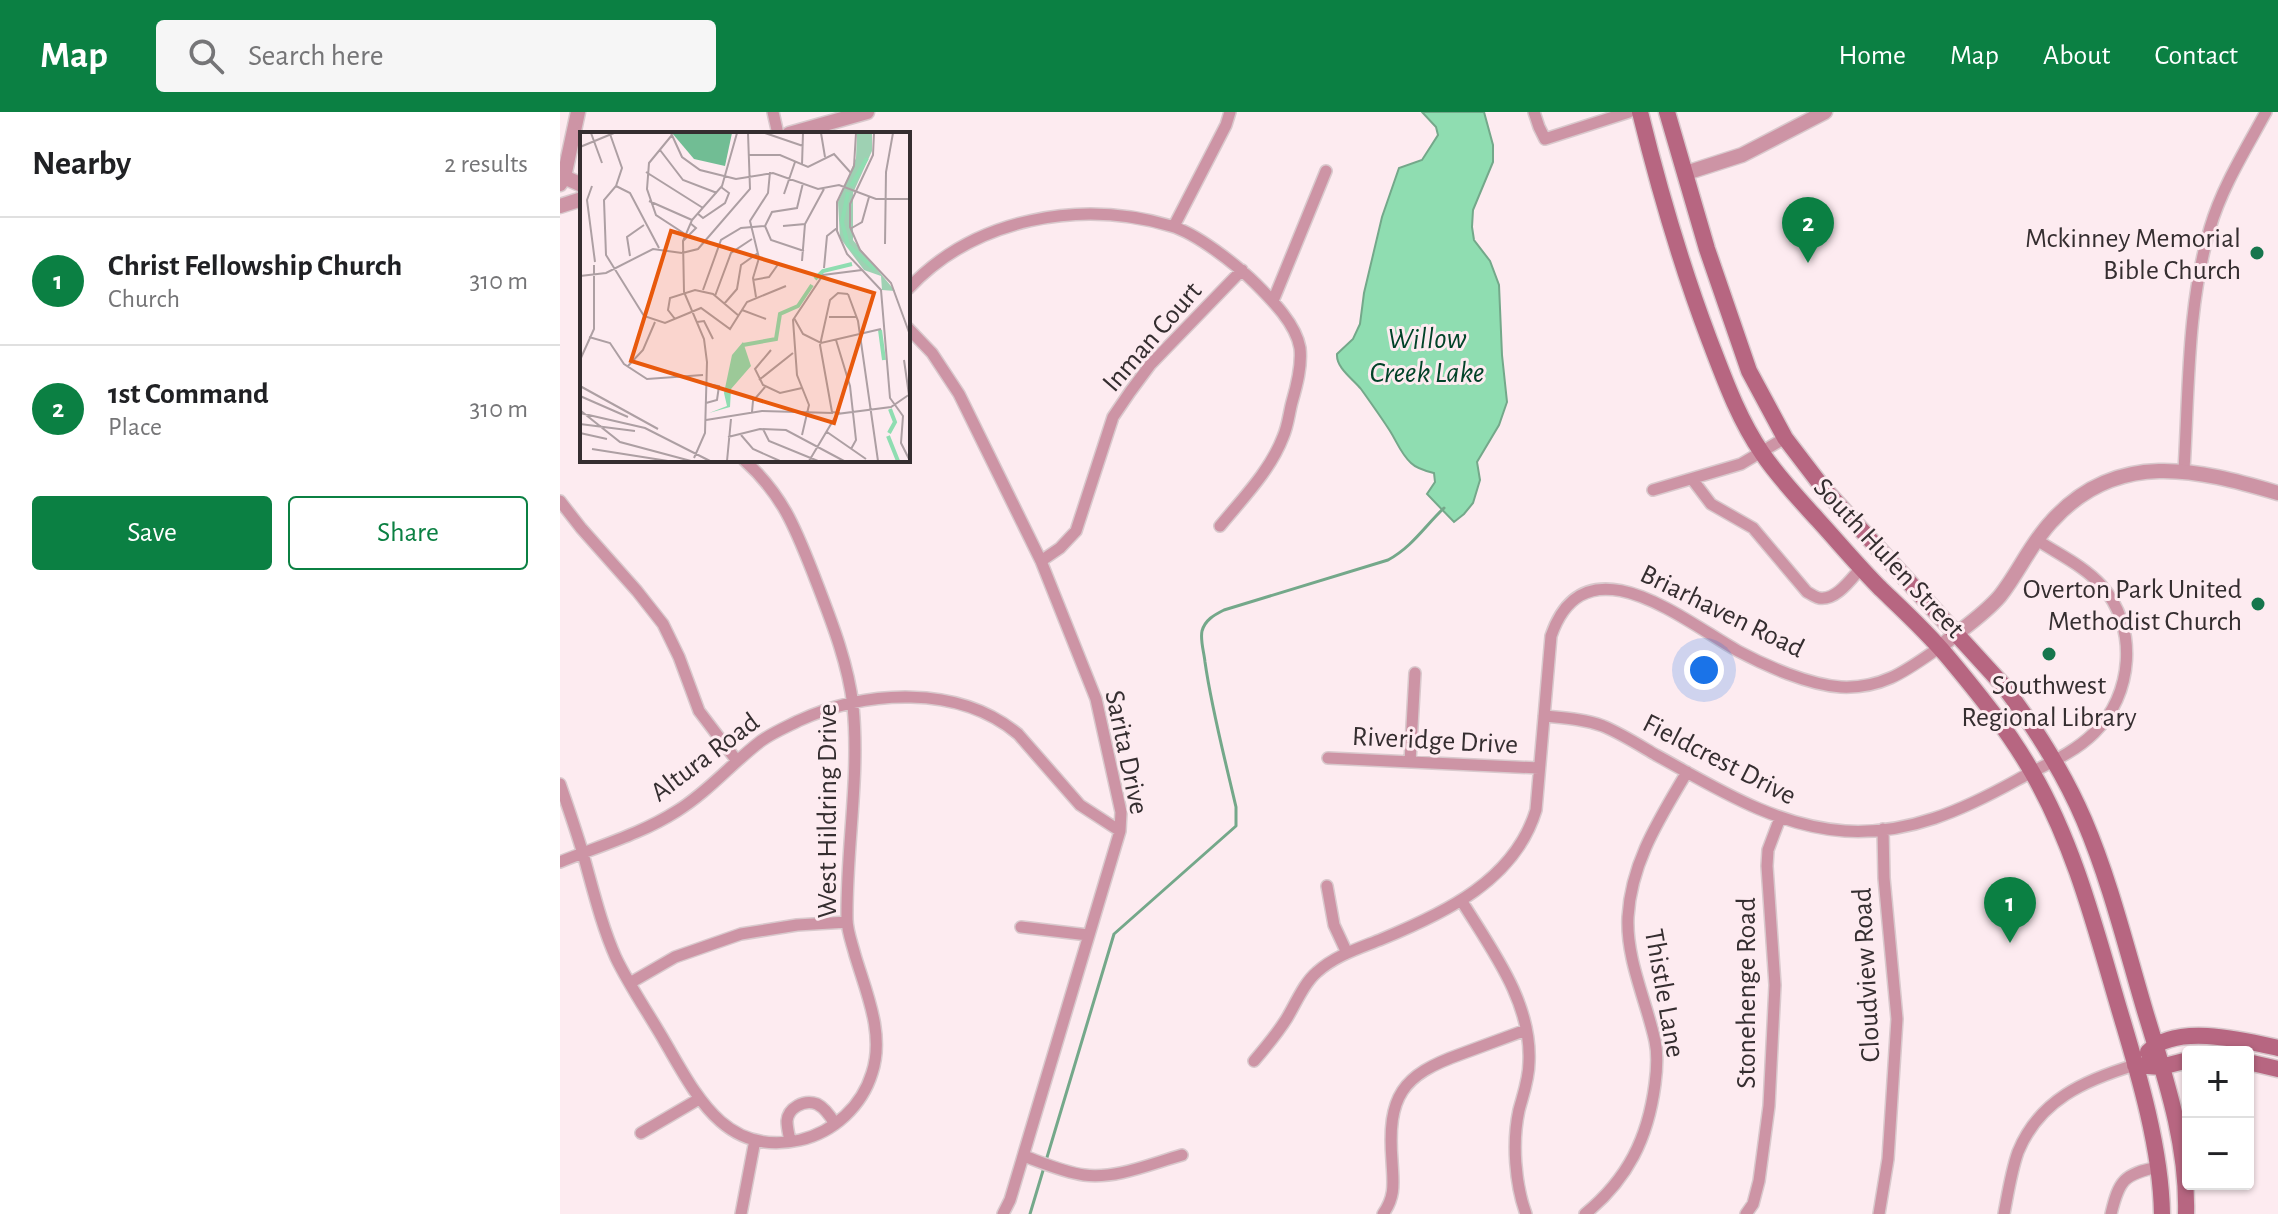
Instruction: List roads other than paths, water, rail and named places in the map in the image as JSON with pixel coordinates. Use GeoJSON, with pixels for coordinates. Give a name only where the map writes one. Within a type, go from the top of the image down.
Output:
{"type":"FeatureCollection","features":[{"type":"Feature","properties":{"kind":"main road","name":"South Hulen Street"},"geometry":{"type":"LineString","coordinates":[[1640,112],[1688,283],[1721,373],[1761,452],[1794,494],[1861,568],[1940,647],[1998,718],[2032,772],[2054,815],[2076,868],[2135,1065],[2158,1167],[2162,1214]]}},
{"type":"Feature","properties":{"kind":"main road","name":"South Hulen Street"},"geometry":{"type":"LineString","coordinates":[[1667,112],[1707,249],[1749,371],[1785,438],[1824,489],[2002,684],[2026,715],[2073,795],[2095,847],[2155,1044],[2181,1147],[2186,1214]]}},
{"type":"Feature","properties":{"kind":"main road"},"geometry":{"type":"LineString","coordinates":[[2135,1065],[2155,1044],[2204,1035],[2278,1048]]}},
{"type":"Feature","properties":{"kind":"main road"},"geometry":{"type":"LineString","coordinates":[[2135,1065],[2161,1067],[2182,1062]]}},
{"type":"Feature","properties":{"kind":"main road"},"geometry":{"type":"LineString","coordinates":[[2254,1063],[2278,1069]]}},
{"type":"Feature","properties":{"kind":"street"},"geometry":{"type":"LineString","coordinates":[[562,181],[578,112]]}},
{"type":"Feature","properties":{"kind":"street"},"geometry":{"type":"LineString","coordinates":[[773,112],[778,132]]}},
{"type":"Feature","properties":{"kind":"street"},"geometry":{"type":"LineString","coordinates":[[796,132],[867,112]]}},
{"type":"Feature","properties":{"kind":"street"},"geometry":{"type":"LineString","coordinates":[[1174,226],[1230,112]]}},
{"type":"Feature","properties":{"kind":"street"},"geometry":{"type":"LineString","coordinates":[[1534,112],[1545,139],[1608,116],[1629,112]]}},
{"type":"Feature","properties":{"kind":"street"},"geometry":{"type":"LineString","coordinates":[[1686,173],[1742,155],[1825,112]]}},
{"type":"Feature","properties":{"kind":"street"},"geometry":{"type":"LineString","coordinates":[[2184,470],[2197,283],[2219,203],[2266,112]]}},
{"type":"Feature","properties":{"kind":"street"},"geometry":{"type":"LineString","coordinates":[[1273,301],[1326,171]]}},
{"type":"Feature","properties":{"kind":"street"},"geometry":{"type":"LineString","coordinates":[[560,206],[580,200]]}},
{"type":"Feature","properties":{"kind":"street"},"geometry":{"type":"LineString","coordinates":[[910,287],[938,262],[990,232],[1046,216],[1071,214],[1131,217],[1174,226],[1242,270],[1273,301],[1294,331],[1300,346],[1297,383],[1285,435],[1274,457],[1220,526]]}},
{"type":"Feature","properties":{"kind":"street","name":"Inman Court"},"geometry":{"type":"LineString","coordinates":[[1041,561],[1060,548],[1076,531],[1113,417],[1130,392],[1150,365],[1242,270]]}},
{"type":"Feature","properties":{"kind":"street","name":"Sarita Drive"},"geometry":{"type":"LineString","coordinates":[[910,330],[932,353],[959,394],[1041,561],[1096,699],[1121,812],[1120,831],[1088,935],[1029,1158],[1003,1214]]}},
{"type":"Feature","properties":{"kind":"street"},"geometry":{"type":"LineString","coordinates":[[1653,490],[1741,464],[1785,438]]}},
{"type":"Feature","properties":{"kind":"street","name":"West Hildring Drive"},"geometry":{"type":"LineString","coordinates":[[746,462],[767,484],[794,523],[829,616],[849,683],[853,773],[847,922],[875,1025],[877,1053],[865,1092],[854,1108],[830,1128],[801,1140],[766,1143],[755,1140]]}},
{"type":"Feature","properties":{"kind":"street","name":"Briarhaven Road"},"geometry":{"type":"LineString","coordinates":[[1254,1061],[1274,1038],[1316,973],[1347,953],[1404,930],[1461,900],[1499,872],[1520,847],[1536,810],[1551,636],[1556,622],[1572,601],[1599,588],[1632,592],[1741,652],[1823,685],[1861,687],[1893,679],[1982,615],[2001,594],[2051,522],[2070,503],[2100,484],[2141,472],[2184,470],[2228,478],[2278,493]]}},
{"type":"Feature","properties":{"kind":"street"},"geometry":{"type":"LineString","coordinates":[[1692,479],[1711,504],[1753,528],[1807,592],[1819,598],[1830,597],[1861,568]]}},
{"type":"Feature","properties":{"kind":"street"},"geometry":{"type":"LineString","coordinates":[[560,501],[663,624],[699,711],[737,761]]}},
{"type":"Feature","properties":{"kind":"street","name":"Fieldcrest Drive"},"geometry":{"type":"LineString","coordinates":[[1544,716],[1602,726],[1729,796],[1780,818],[1814,828],[1883,829],[1947,816],[1978,802],[2085,741],[2114,708],[2124,680],[2126,641],[2116,607],[2101,585],[2080,567],[2037,540]]}},
{"type":"Feature","properties":{"kind":"street"},"geometry":{"type":"LineString","coordinates":[[1410,762],[1415,673]]}},
{"type":"Feature","properties":{"kind":"street","name":"Altura Road"},"geometry":{"type":"LineString","coordinates":[[560,862],[645,828],[678,811],[763,739],[790,725],[816,713],[852,703],[891,698],[921,697],[950,702],[1008,725],[1080,805],[1120,831]]}},
{"type":"Feature","properties":{"kind":"street","name":"Riveridge Drive"},"geometry":{"type":"LineString","coordinates":[[1328,758],[1539,768]]}},
{"type":"Feature","properties":{"kind":"street","name":"Thistle Lane"},"geometry":{"type":"LineString","coordinates":[[1585,1214],[1621,1178],[1637,1151],[1649,1119],[1657,1064],[1656,1043],[1632,956],[1628,919],[1632,883],[1646,844],[1687,772]]}},
{"type":"Feature","properties":{"kind":"street"},"geometry":{"type":"LineString","coordinates":[[560,784],[606,932],[630,983],[699,1099],[718,1121],[755,1140],[741,1214]]}},
{"type":"Feature","properties":{"kind":"street","name":"Stonehenge Road"},"geometry":{"type":"LineString","coordinates":[[1746,1214],[1753,1204],[1759,1181],[1769,1106],[1775,985],[1767,866],[1768,850],[1780,818]]}},
{"type":"Feature","properties":{"kind":"street","name":"Cloudview Road"},"geometry":{"type":"LineString","coordinates":[[1879,1214],[1888,1159],[1897,1019],[1884,878],[1883,829]]}},
{"type":"Feature","properties":{"kind":"street"},"geometry":{"type":"LineString","coordinates":[[1327,886],[1334,925],[1347,953]]}},
{"type":"Feature","properties":{"kind":"street"},"geometry":{"type":"LineString","coordinates":[[1461,900],[1508,978],[1526,1030],[1529,1065],[1515,1140],[1517,1170],[1526,1214]]}},
{"type":"Feature","properties":{"kind":"street"},"geometry":{"type":"LineString","coordinates":[[630,983],[675,957],[741,934],[797,925],[847,922]]}},
{"type":"Feature","properties":{"kind":"street"},"geometry":{"type":"LineString","coordinates":[[1021,927],[1088,935]]}},
{"type":"Feature","properties":{"kind":"street"},"geometry":{"type":"LineString","coordinates":[[1383,1214],[1394,1192],[1391,1123],[1403,1089],[1416,1074],[1433,1064],[1526,1030]]}},
{"type":"Feature","properties":{"kind":"street"},"geometry":{"type":"LineString","coordinates":[[2004,1214],[2019,1150],[2047,1107],[2092,1079],[2135,1065]]}},
{"type":"Feature","properties":{"kind":"street"},"geometry":{"type":"LineString","coordinates":[[641,1133],[699,1099]]}},
{"type":"Feature","properties":{"kind":"street"},"geometry":{"type":"LineString","coordinates":[[790,1141],[787,1119],[792,1109],[804,1103],[817,1105],[828,1113],[835,1124]]}},
{"type":"Feature","properties":{"kind":"street"},"geometry":{"type":"LineString","coordinates":[[1029,1158],[1087,1175],[1109,1175],[1182,1155]]}},
{"type":"Feature","properties":{"kind":"street"},"geometry":{"type":"LineString","coordinates":[[2111,1214],[2116,1192],[2124,1179],[2135,1172],[2158,1167]]}},
{"type":"Feature","properties":{"kind":"water","name":"Willow Creek Lake"},"geometry":{"type":"Polygon","coordinates":[[[1422,112],[1484,112],[1493,145],[1493,162],[1473,210],[1472,227],[1474,240],[1490,261],[1499,285],[1507,402],[1499,425],[1477,462],[1480,480],[1473,503],[1454,522],[1427,494],[1435,482],[1434,473],[1413,465],[1337,359],[1337,354],[1353,339],[1360,324],[1382,217],[1399,168],[1422,160],[1438,135],[1436,127],[1422,112]]]}},
{"type":"Feature","properties":{"kind":"waterway"},"geometry":{"type":"LineString","coordinates":[[1030,1214],[1114,934],[1236,826],[1236,807],[1202,646],[1205,624],[1224,610],[1388,560],[1411,543],[1444,508]]}},
{"type":"Feature","properties":{"kind":"place","name":"Mckinney Memorial Bible Church"},"geometry":{"type":"Point","coordinates":[2257,253]}},
{"type":"Feature","properties":{"kind":"place","name":"1st Command"},"geometry":{"type":"Point","coordinates":[1808,263]}},
{"type":"Feature","properties":{"kind":"place","name":"Overton Park United Methodist Church"},"geometry":{"type":"Point","coordinates":[2258,604]}},
{"type":"Feature","properties":{"kind":"place","name":"Southwest Regional Library"},"geometry":{"type":"Point","coordinates":[2049,654]}},
{"type":"Feature","properties":{"kind":"place","name":"Christ Fellowship Church"},"geometry":{"type":"Point","coordinates":[2010,943]}}]}
